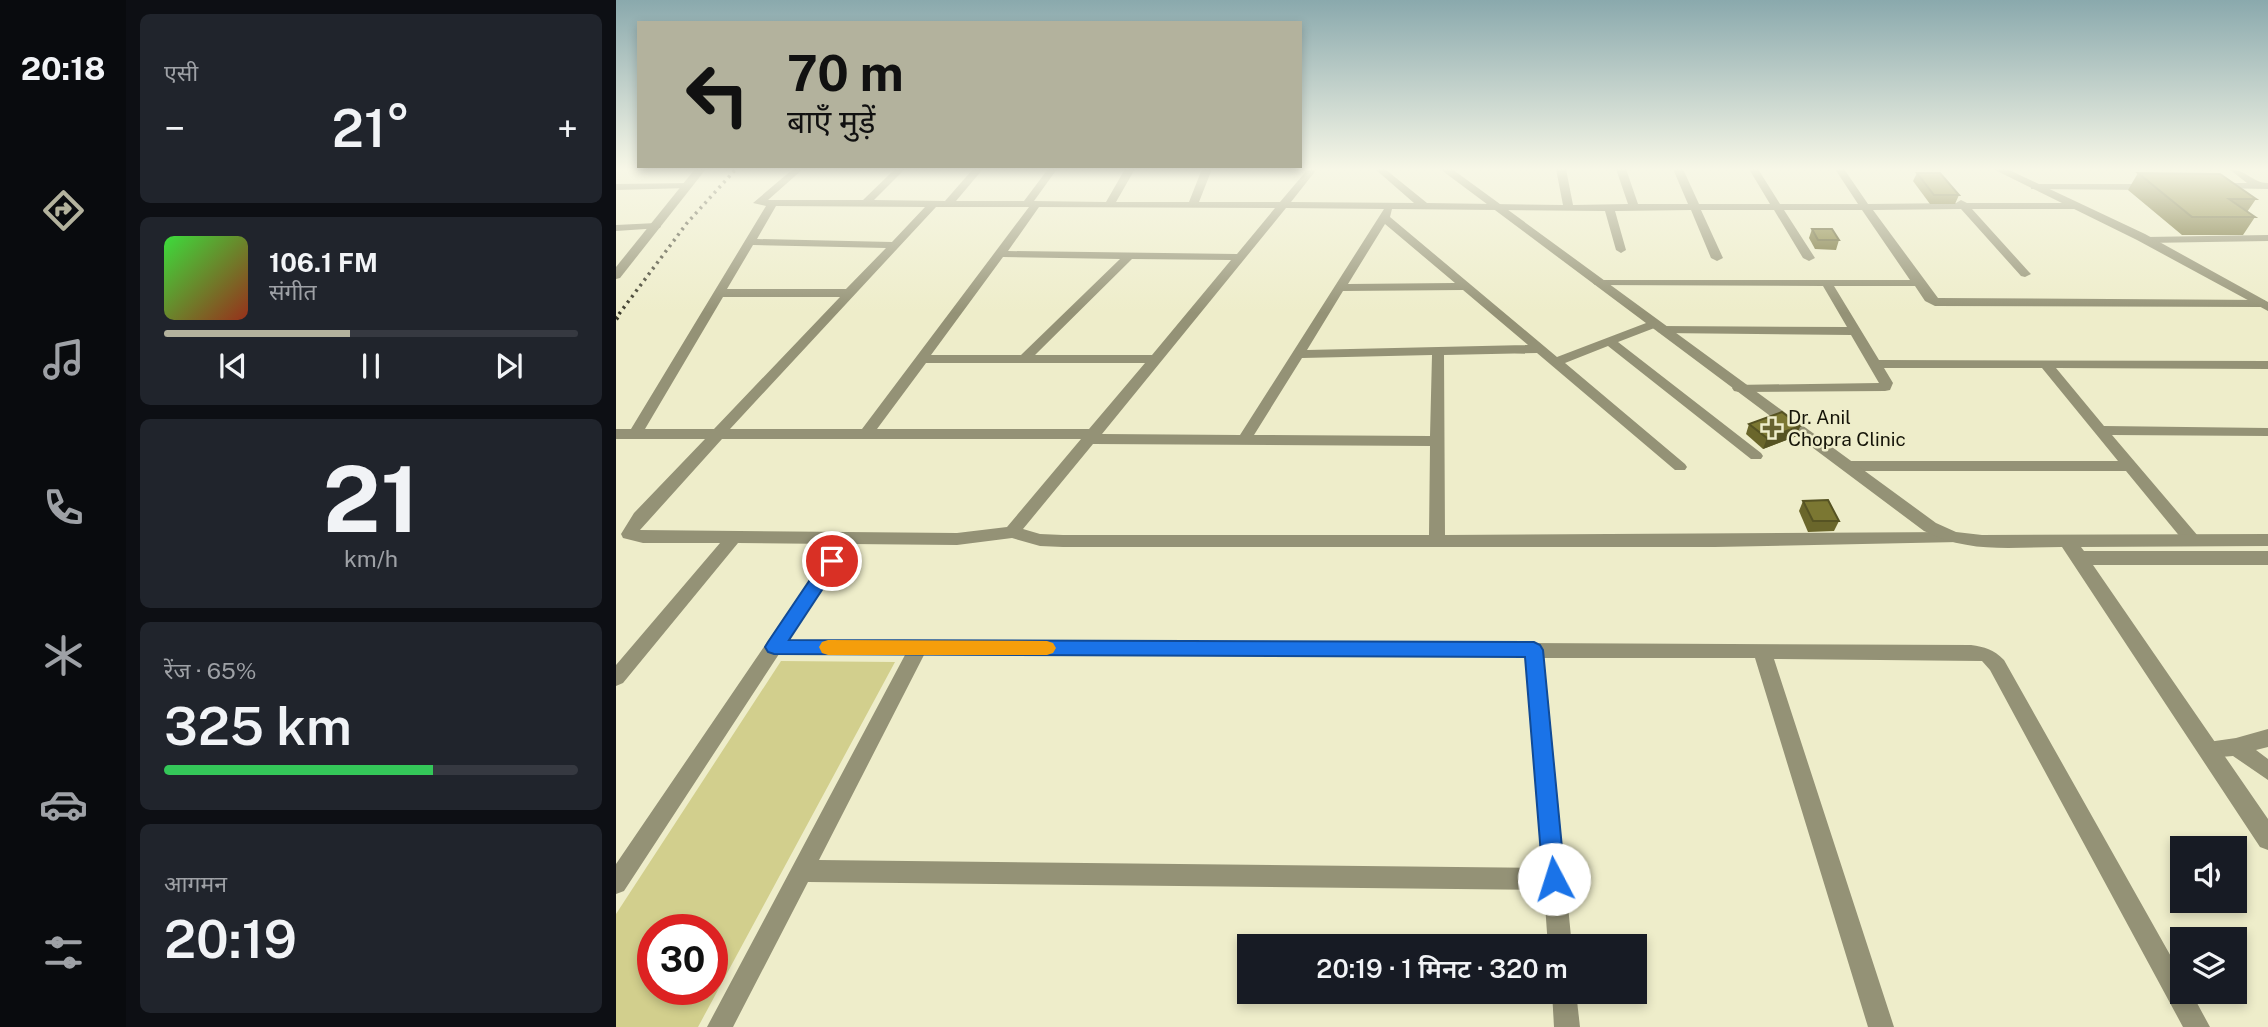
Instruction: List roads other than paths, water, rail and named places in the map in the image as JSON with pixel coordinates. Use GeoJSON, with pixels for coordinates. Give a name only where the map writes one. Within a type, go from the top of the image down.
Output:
{"type":"FeatureCollection","features":[{"type":"Feature","properties":{"kind":"street"},"geometry":{"type":"LineString","coordinates":[[616,275],[621,264],[663,217]]}},
{"type":"Feature","properties":{"kind":"street"},"geometry":{"type":"LineString","coordinates":[[636,433],[764,217]]}},
{"type":"Feature","properties":{"kind":"street"},"geometry":{"type":"LineString","coordinates":[[922,217],[640,517],[629,534],[643,537],[733,539],[973,539],[1012,532],[1040,540],[1063,541],[1953,538],[2073,550],[2263,549]]}},
{"type":"Feature","properties":{"kind":"street"},"geometry":{"type":"LineString","coordinates":[[867,433],[1000,254],[1023,217]]}},
{"type":"Feature","properties":{"kind":"street"},"geometry":{"type":"LineString","coordinates":[[1012,532],[1274,217]]}},
{"type":"Feature","properties":{"kind":"street"},"geometry":{"type":"LineString","coordinates":[[1244,440],[1383,217]]}},
{"type":"Feature","properties":{"kind":"street"},"geometry":{"type":"LineString","coordinates":[[1393,217],[1466,286],[1680,467]]}},
{"type":"Feature","properties":{"kind":"street"},"geometry":{"type":"LineString","coordinates":[[1506,217],[1930,527],[1953,538]]}},
{"type":"Feature","properties":{"kind":"street"},"geometry":{"type":"LineString","coordinates":[[1612,217],[1621,250]]}},
{"type":"Feature","properties":{"kind":"street"},"geometry":{"type":"LineString","coordinates":[[1699,217],[1717,258]]}},
{"type":"Feature","properties":{"kind":"street"},"geometry":{"type":"LineString","coordinates":[[1782,217],[1809,258]]}},
{"type":"Feature","properties":{"kind":"street"},"geometry":{"type":"LineString","coordinates":[[1873,217],[1929,298],[1945,304],[2264,305]]}},
{"type":"Feature","properties":{"kind":"street"},"geometry":{"type":"LineString","coordinates":[[1973,217],[2025,274]]}},
{"type":"Feature","properties":{"kind":"street"},"geometry":{"type":"LineString","coordinates":[[2100,217],[2264,305]]}},
{"type":"Feature","properties":{"kind":"street"},"geometry":{"type":"LineString","coordinates":[[616,228],[656,226]]}},
{"type":"Feature","properties":{"kind":"street"},"geometry":{"type":"LineString","coordinates":[[2146,240],[2268,238]]}},
{"type":"Feature","properties":{"kind":"street"},"geometry":{"type":"LineString","coordinates":[[749,242],[895,245]]}},
{"type":"Feature","properties":{"kind":"street"},"geometry":{"type":"LineString","coordinates":[[1000,254],[1241,257]]}},
{"type":"Feature","properties":{"kind":"street"},"geometry":{"type":"LineString","coordinates":[[1024,359],[1129,256]]}},
{"type":"Feature","properties":{"kind":"street"},"geometry":{"type":"LineString","coordinates":[[1740,388],[1885,387],[1886,383],[1877,364],[1826,282]]}},
{"type":"Feature","properties":{"kind":"street"},"geometry":{"type":"LineString","coordinates":[[1599,284],[1920,283]]}},
{"type":"Feature","properties":{"kind":"street"},"geometry":{"type":"LineString","coordinates":[[1340,288],[1466,286]]}},
{"type":"Feature","properties":{"kind":"street"},"geometry":{"type":"LineString","coordinates":[[719,293],[851,293]]}},
{"type":"Feature","properties":{"kind":"street"},"geometry":{"type":"LineString","coordinates":[[1555,362],[1658,327],[1856,331]]}},
{"type":"Feature","properties":{"kind":"street"},"geometry":{"type":"LineString","coordinates":[[1610,342],[1756,456]]}},
{"type":"Feature","properties":{"kind":"street"},"geometry":{"type":"LineString","coordinates":[[1298,354],[1540,349]]}},
{"type":"Feature","properties":{"kind":"street"},"geometry":{"type":"LineString","coordinates":[[1437,541],[1438,351]]}},
{"type":"Feature","properties":{"kind":"street"},"geometry":{"type":"LineString","coordinates":[[923,359],[1157,359]]}},
{"type":"Feature","properties":{"kind":"street"},"geometry":{"type":"LineString","coordinates":[[1877,364],[2265,367]]}},
{"type":"Feature","properties":{"kind":"street"},"geometry":{"type":"LineString","coordinates":[[2045,364],[2192,540]]}},
{"type":"Feature","properties":{"kind":"street"},"geometry":{"type":"LineString","coordinates":[[2100,430],[2268,432]]}},
{"type":"Feature","properties":{"kind":"street"},"geometry":{"type":"LineString","coordinates":[[616,434],[867,433],[1438,441]]}},
{"type":"Feature","properties":{"kind":"street"},"geometry":{"type":"LineString","coordinates":[[1848,466],[2130,466]]}},
{"type":"Feature","properties":{"kind":"street"},"geometry":{"type":"LineString","coordinates":[[616,678],[733,539]]}},
{"type":"Feature","properties":{"kind":"street"},"geometry":{"type":"LineString","coordinates":[[616,883],[846,539]]}},
{"type":"Feature","properties":{"kind":"street"},"geometry":{"type":"LineString","coordinates":[[2073,550],[2192,540],[2263,549]]}},
{"type":"Feature","properties":{"kind":"street"},"geometry":{"type":"LineString","coordinates":[[2073,550],[2268,839]]}},
{"type":"Feature","properties":{"kind":"street"},"geometry":{"type":"LineString","coordinates":[[774,647],[1970,652],[1987,655],[1997,665],[2197,1027]]}},
{"type":"Feature","properties":{"kind":"street"},"geometry":{"type":"LineString","coordinates":[[720,1027],[918,648]]}},
{"type":"Feature","properties":{"kind":"street"},"geometry":{"type":"LineString","coordinates":[[1534,650],[1559,934]]}},
{"type":"Feature","properties":{"kind":"street"},"geometry":{"type":"LineString","coordinates":[[1762,651],[1881,1027]]}},
{"type":"Feature","properties":{"kind":"street"},"geometry":{"type":"LineString","coordinates":[[2208,749],[2236,747],[2268,738]]}},
{"type":"Feature","properties":{"kind":"street"},"geometry":{"type":"LineString","coordinates":[[2236,747],[2268,771]]}},
{"type":"Feature","properties":{"kind":"street"},"geometry":{"type":"LineString","coordinates":[[801,871],[1554,879]]}},
{"type":"Feature","properties":{"kind":"street"},"geometry":{"type":"LineString","coordinates":[[1565,1004],[1567,1027]]}},
{"type":"Feature","properties":{"kind":"railway"},"geometry":{"type":"LineString","coordinates":[[619,314],[693,217]]}},
{"type":"Feature","properties":{"kind":"railway"},"geometry":{"type":"LineString","coordinates":[[616,319],[621,313]]}},
{"type":"Feature","properties":{"kind":"place","name":"Dr. Anil Chopra Clinic"},"geometry":{"type":"Point","coordinates":[1772,428]}}]}
